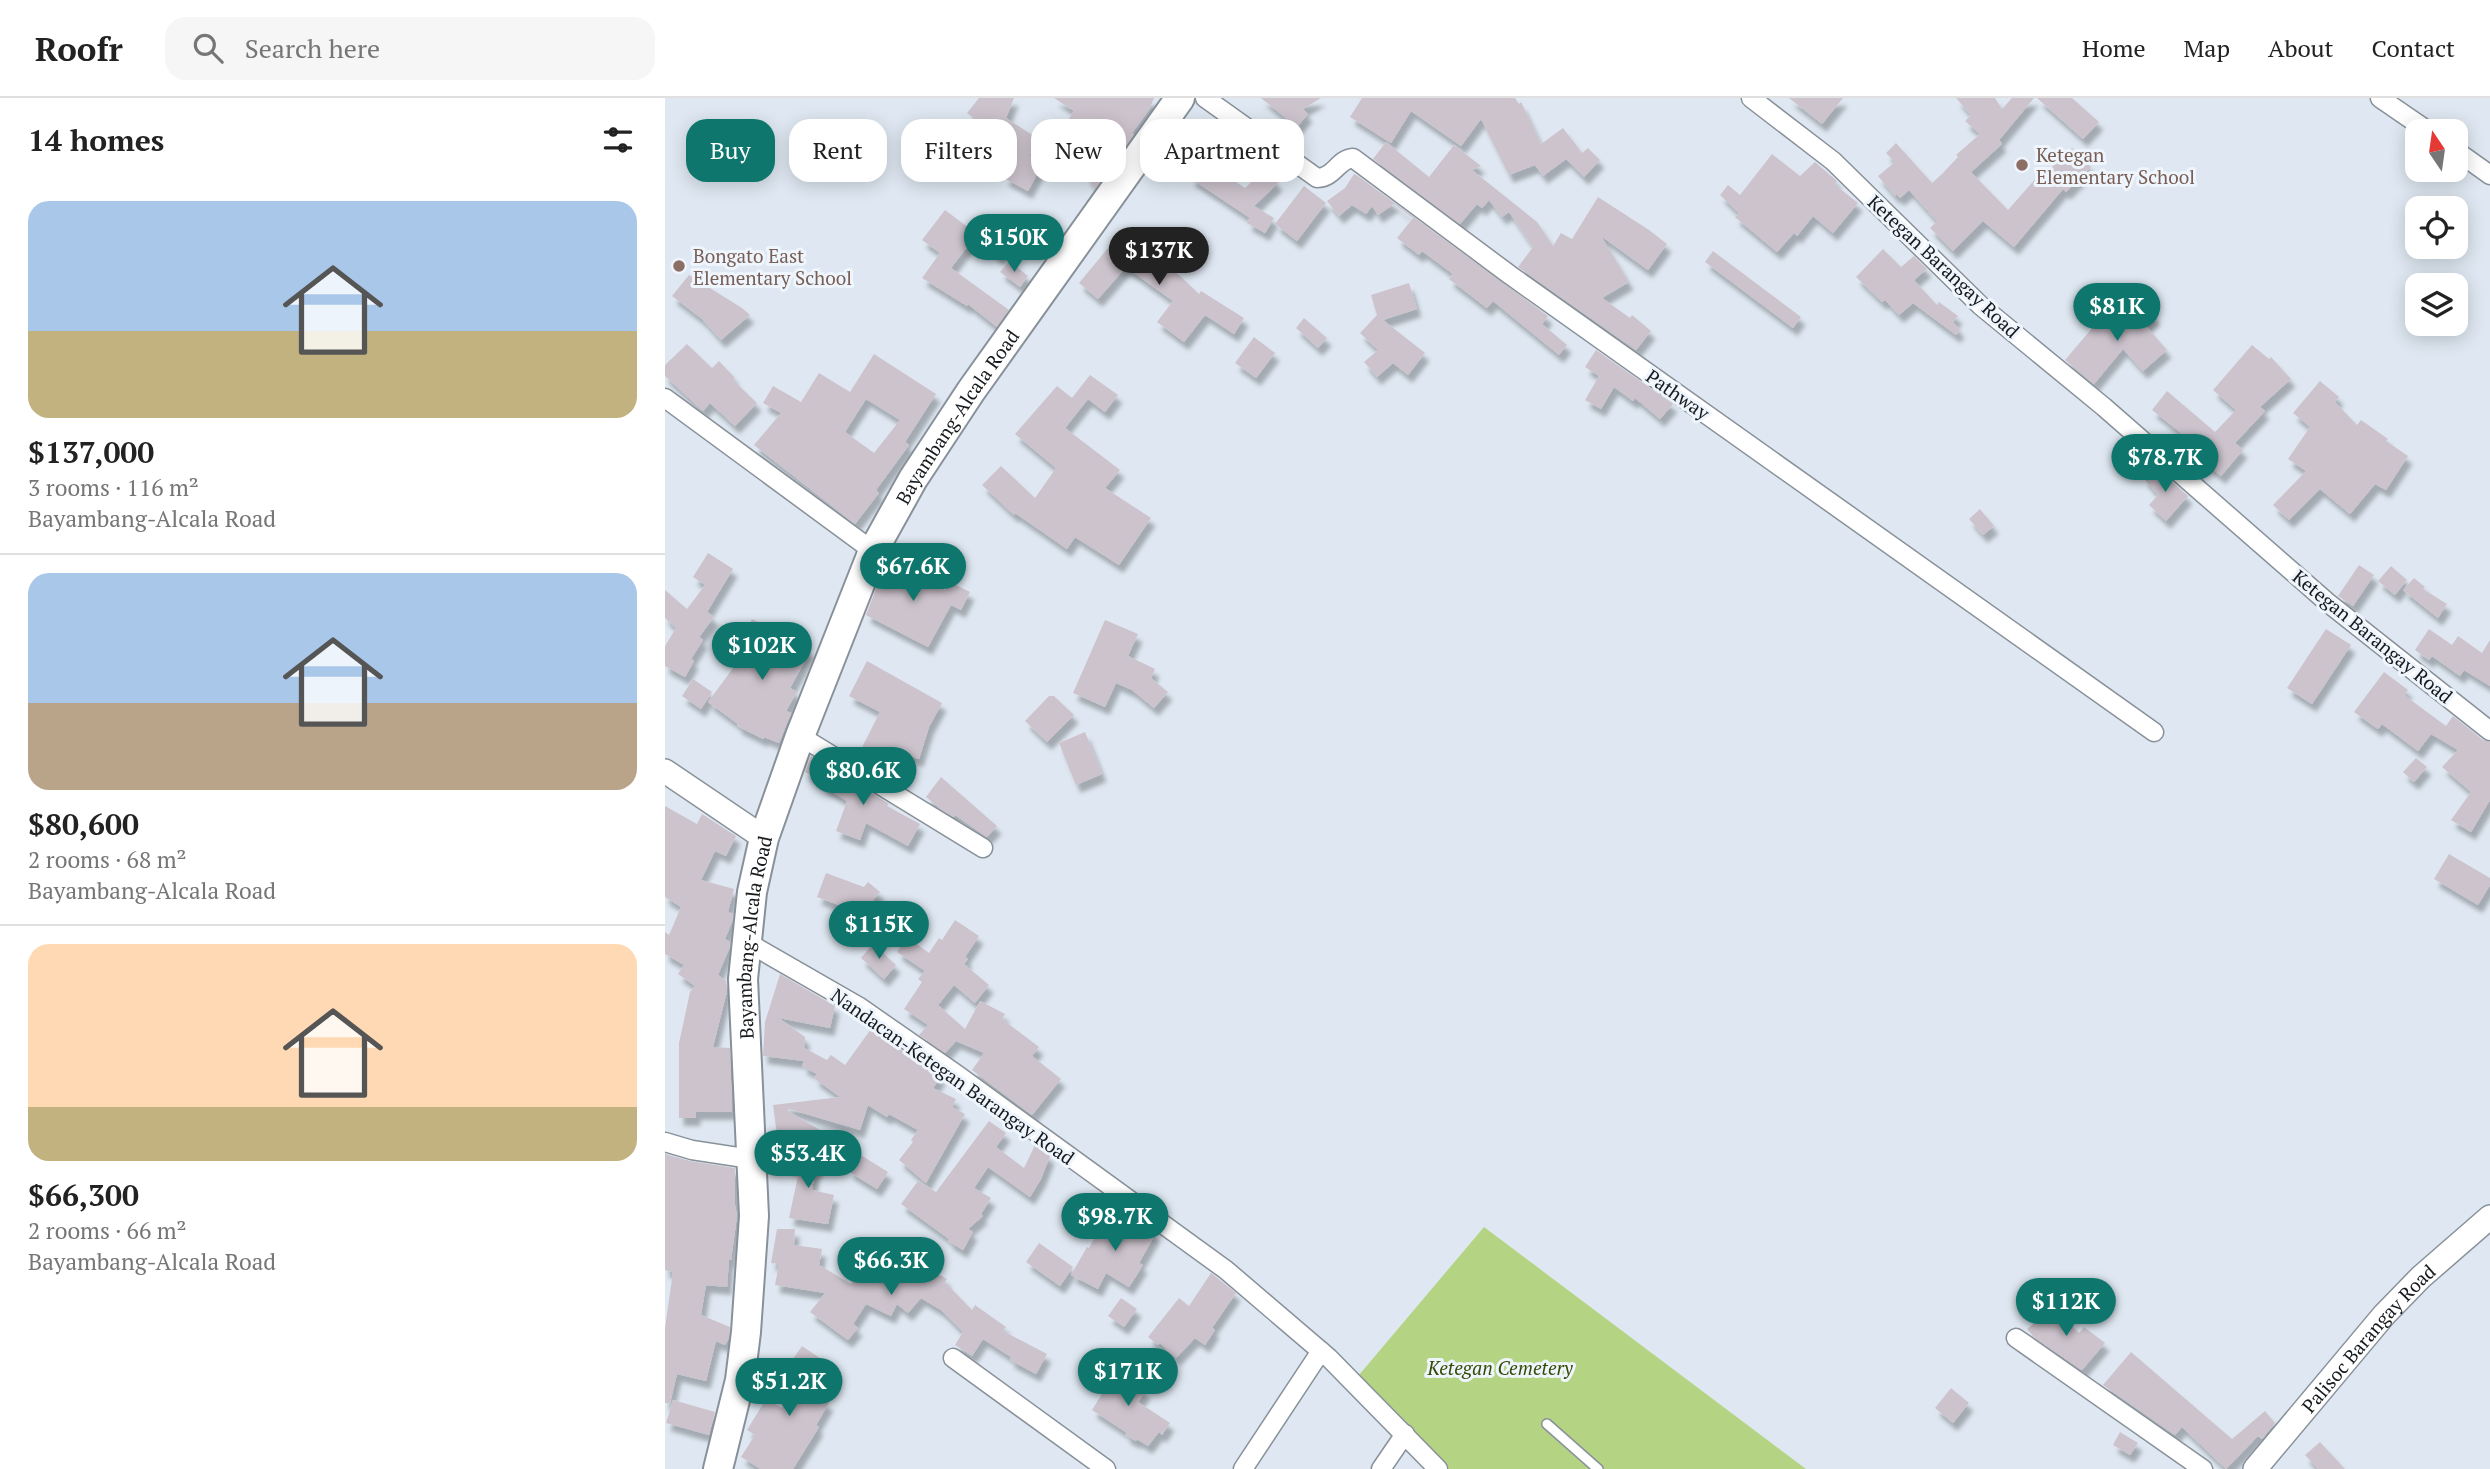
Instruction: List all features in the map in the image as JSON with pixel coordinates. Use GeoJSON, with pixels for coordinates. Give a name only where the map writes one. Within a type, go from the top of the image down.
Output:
{"type":"FeatureCollection","features":[{"type":"Feature","properties":{"kind":"main road","name":"Bayambang-Alcala Road"},"geometry":{"type":"LineString","coordinates":[[718,1469],[740,1380],[754,1216],[743,979],[752,892],[764,838],[800,736],[873,551],[913,479],[971,391],[1180,98]]}},
{"type":"Feature","properties":{"kind":"street","name":"Pathway"},"geometry":{"type":"LineString","coordinates":[[1205,98],[1317,178],[1326,177],[1343,161],[1353,158],[1510,275],[2154,732]]}},
{"type":"Feature","properties":{"kind":"street","name":"Ketegan Barangay Road"},"geometry":{"type":"LineString","coordinates":[[1751,98],[1833,161],[1981,306],[2104,407],[2326,602],[2490,731]]}},
{"type":"Feature","properties":{"kind":"street"},"geometry":{"type":"LineString","coordinates":[[2380,98],[2411,119]]}},
{"type":"Feature","properties":{"kind":"street"},"geometry":{"type":"LineString","coordinates":[[2468,159],[2490,175]]}},
{"type":"Feature","properties":{"kind":"street"},"geometry":{"type":"LineString","coordinates":[[665,398],[873,551]]}},
{"type":"Feature","properties":{"kind":"street"},"geometry":{"type":"LineString","coordinates":[[800,736],[982,848]]}},
{"type":"Feature","properties":{"kind":"street"},"geometry":{"type":"LineString","coordinates":[[665,771],[764,838]]}},
{"type":"Feature","properties":{"kind":"street","name":"Nandacan-Ketegan Barangay Road"},"geometry":{"type":"LineString","coordinates":[[745,942],[858,1006],[957,1074],[1226,1270],[1321,1351],[1438,1469]]}},
{"type":"Feature","properties":{"kind":"street"},"geometry":{"type":"LineString","coordinates":[[665,1142],[692,1150],[751,1159]]}},
{"type":"Feature","properties":{"kind":"street","name":"Palisoc Barangay Road"},"geometry":{"type":"LineString","coordinates":[[2255,1469],[2384,1315],[2421,1277],[2490,1217]]}},
{"type":"Feature","properties":{"kind":"street"},"geometry":{"type":"LineString","coordinates":[[2016,1338],[2203,1469]]}},
{"type":"Feature","properties":{"kind":"street"},"geometry":{"type":"LineString","coordinates":[[1243,1469],[1321,1351]]}},
{"type":"Feature","properties":{"kind":"street"},"geometry":{"type":"LineString","coordinates":[[953,1358],[1106,1469]]}},
{"type":"Feature","properties":{"kind":"street"},"geometry":{"type":"LineString","coordinates":[[1381,1469],[1405,1434]]}},
{"type":"Feature","properties":{"kind":"lane"},"geometry":{"type":"LineString","coordinates":[[1547,1424],[1598,1469]]}},
{"type":"Feature","properties":{"kind":"green space","name":"Ketegan Cemetery"},"geometry":{"type":"Polygon","coordinates":[[[1484,1227],[1806,1469],[1446,1469],[1359,1375],[1484,1227]]]}},
{"type":"Feature","properties":{"kind":"building"},"geometry":{"type":"Polygon","coordinates":[[[979,98],[1014,98],[1008,119],[974,119],[967,113],[979,98]]]}},
{"type":"Feature","properties":{"kind":"building"},"geometry":{"type":"Polygon","coordinates":[[[1054,98],[1154,98],[1126,146],[1126,119],[1069,119],[1074,111],[1054,98]]]}},
{"type":"Feature","properties":{"kind":"building"},"geometry":{"type":"Polygon","coordinates":[[[1261,98],[1321,98],[1303,109],[1308,114],[1304,119],[1287,119],[1261,98]]]}},
{"type":"Feature","properties":{"kind":"building"},"geometry":{"type":"Polygon","coordinates":[[[1362,98],[1515,98],[1519,104],[1521,102],[1541,144],[1563,128],[1582,153],[1588,148],[1600,160],[1584,177],[1566,159],[1543,176],[1535,165],[1509,175],[1481,119],[1461,146],[1411,111],[1391,143],[1350,117],[1362,98]]]}},
{"type":"Feature","properties":{"kind":"building"},"geometry":{"type":"Polygon","coordinates":[[[1789,98],[1843,98],[1822,124],[1789,98]]]}},
{"type":"Feature","properties":{"kind":"building"},"geometry":{"type":"Polygon","coordinates":[[[1956,98],[1995,98],[2002,109],[2012,98],[2034,98],[1999,140],[2002,144],[1971,172],[2008,210],[2037,177],[2039,179],[2072,148],[2091,167],[2066,192],[2063,189],[2014,247],[1983,221],[1953,251],[1930,228],[1937,221],[1909,190],[1900,198],[1896,194],[1895,196],[1878,176],[1895,162],[1886,153],[1896,143],[1932,183],[1942,174],[1958,157],[1956,155],[1980,134],[1965,121],[1971,115],[1956,98]]]}},
{"type":"Feature","properties":{"kind":"building"},"geometry":{"type":"Polygon","coordinates":[[[2037,98],[2072,98],[2099,122],[2083,139],[2037,98]]]}},
{"type":"Feature","properties":{"kind":"building"},"geometry":{"type":"Polygon","coordinates":[[[1017,125],[1031,134],[1029,156],[1033,182],[1028,191],[1011,182],[1017,182],[1017,125]]]}},
{"type":"Feature","properties":{"kind":"building"},"geometry":{"type":"Polygon","coordinates":[[[1386,142],[1429,177],[1454,145],[1481,166],[1472,170],[1537,222],[1553,246],[1561,233],[1572,239],[1598,197],[1649,230],[1667,244],[1648,270],[1601,236],[1629,282],[1602,298],[1630,318],[1632,315],[1651,331],[1636,350],[1518,267],[1533,247],[1509,212],[1502,217],[1489,200],[1482,208],[1477,204],[1460,224],[1373,159],[1386,142]]]}},
{"type":"Feature","properties":{"kind":"building"},"geometry":{"type":"Polygon","coordinates":[[[1772,154],[1800,176],[1815,162],[1837,181],[1834,184],[1858,203],[1833,233],[1813,216],[1797,236],[1794,233],[1777,252],[1735,217],[1739,213],[1720,195],[1728,185],[1740,195],[1772,154]]]}},
{"type":"Feature","properties":{"kind":"building"},"geometry":{"type":"Polygon","coordinates":[[[1354,174],[1548,316],[1542,324],[1567,345],[1559,355],[1493,301],[1487,308],[1449,279],[1453,274],[1422,251],[1419,255],[1397,238],[1413,218],[1394,204],[1378,215],[1372,206],[1366,214],[1352,205],[1339,216],[1327,201],[1345,188],[1354,174]]]}},
{"type":"Feature","properties":{"kind":"building"},"geometry":{"type":"Polygon","coordinates":[[[1091,182],[1100,182],[1095,189],[1091,182]]]}},
{"type":"Feature","properties":{"kind":"building"},"geometry":{"type":"Polygon","coordinates":[[[1196,182],[1236,182],[1245,188],[1251,182],[1277,182],[1254,206],[1274,218],[1265,233],[1247,223],[1250,218],[1196,182]]]}},
{"type":"Feature","properties":{"kind":"building"},"geometry":{"type":"Polygon","coordinates":[[[1304,186],[1326,203],[1297,241],[1275,224],[1304,186]]]}},
{"type":"Feature","properties":{"kind":"building"},"geometry":{"type":"Polygon","coordinates":[[[945,210],[977,234],[951,268],[1009,310],[997,327],[968,304],[967,306],[922,278],[940,253],[922,240],[945,210]]]}},
{"type":"Feature","properties":{"kind":"building"},"geometry":{"type":"Polygon","coordinates":[[[1121,229],[1199,294],[1201,291],[1244,318],[1234,334],[1205,315],[1184,342],[1157,322],[1173,301],[1126,267],[1098,299],[1079,283],[1121,229]]]}},
{"type":"Feature","properties":{"kind":"building"},"geometry":{"type":"Polygon","coordinates":[[[1001,230],[1013,242],[998,257],[986,245],[1001,230]]]}},
{"type":"Feature","properties":{"kind":"building"},"geometry":{"type":"Polygon","coordinates":[[[1883,249],[1901,267],[1914,256],[1927,269],[1914,280],[1937,305],[1939,302],[1958,316],[1953,322],[1960,330],[1956,335],[1913,303],[1899,315],[1856,277],[1883,249]]]}},
{"type":"Feature","properties":{"kind":"building"},"geometry":{"type":"Polygon","coordinates":[[[1713,251],[1801,317],[1793,328],[1705,262],[1713,251]]]}},
{"type":"Feature","properties":{"kind":"building"},"geometry":{"type":"Polygon","coordinates":[[[1009,261],[1028,276],[1020,287],[1000,272],[1009,261]]]}},
{"type":"Feature","properties":{"kind":"building"},"geometry":{"type":"Polygon","coordinates":[[[689,275],[750,315],[721,340],[702,319],[672,296],[689,275]]]}},
{"type":"Feature","properties":{"kind":"building"},"geometry":{"type":"Polygon","coordinates":[[[1409,283],[1417,309],[1383,320],[1425,353],[1408,375],[1393,363],[1377,377],[1364,362],[1378,350],[1360,333],[1377,315],[1371,295],[1409,283]]]}},
{"type":"Feature","properties":{"kind":"building"},"geometry":{"type":"Polygon","coordinates":[[[2146,305],[2156,317],[2146,326],[2167,350],[2143,371],[2123,349],[2094,384],[2065,360],[2111,306],[2128,320],[2146,305]]]}},
{"type":"Feature","properties":{"kind":"building"},"geometry":{"type":"Polygon","coordinates":[[[1304,318],[1327,338],[1318,348],[1296,328],[1304,318]]]}},
{"type":"Feature","properties":{"kind":"building"},"geometry":{"type":"Polygon","coordinates":[[[1254,337],[1275,353],[1256,378],[1235,363],[1254,337]]]}},
{"type":"Feature","properties":{"kind":"building"},"geometry":{"type":"Polygon","coordinates":[[[687,344],[712,368],[719,361],[735,378],[733,380],[757,403],[735,426],[710,403],[703,411],[665,376],[665,365],[687,344]]]}},
{"type":"Feature","properties":{"kind":"building"},"geometry":{"type":"Polygon","coordinates":[[[2252,345],[2269,359],[2271,357],[2291,379],[2260,407],[2265,411],[2235,443],[2243,450],[2221,476],[2176,440],[2181,433],[2152,410],[2167,391],[2215,432],[2236,410],[2213,390],[2252,345]]]}},
{"type":"Feature","properties":{"kind":"building"},"geometry":{"type":"Polygon","coordinates":[[[1596,350],[1673,404],[1660,419],[1635,398],[1633,401],[1614,387],[1601,409],[1585,400],[1599,376],[1585,367],[1596,350]]]}},
{"type":"Feature","properties":{"kind":"building"},"geometry":{"type":"Polygon","coordinates":[[[874,354],[936,394],[905,442],[909,445],[876,490],[879,493],[855,524],[754,445],[781,413],[763,403],[773,386],[801,402],[819,373],[850,392],[874,354]],[[866,399],[845,432],[874,453],[900,420],[866,399]]]}},
{"type":"Feature","properties":{"kind":"building"},"geometry":{"type":"Polygon","coordinates":[[[1090,375],[1118,395],[1105,412],[1088,399],[1065,428],[1120,470],[1105,488],[1151,518],[1119,565],[1075,537],[1067,549],[1015,513],[1014,515],[982,485],[1001,466],[1035,498],[1056,468],[1015,434],[1057,386],[1072,398],[1090,375]]]}},
{"type":"Feature","properties":{"kind":"building"},"geometry":{"type":"Polygon","coordinates":[[[2320,381],[2339,397],[2335,402],[2357,425],[2361,420],[2408,456],[2386,490],[2375,484],[2350,514],[2320,489],[2289,520],[2273,505],[2306,471],[2288,459],[2310,427],[2293,413],[2320,381]]]}},
{"type":"Feature","properties":{"kind":"building"},"geometry":{"type":"Polygon","coordinates":[[[2154,467],[2169,483],[2171,481],[2188,496],[2166,521],[2149,505],[2158,495],[2143,478],[2154,467]]]}},
{"type":"Feature","properties":{"kind":"building"},"geometry":{"type":"Polygon","coordinates":[[[1980,509],[1994,526],[1983,535],[1969,519],[1980,509]]]}},
{"type":"Feature","properties":{"kind":"building"},"geometry":{"type":"Polygon","coordinates":[[[708,553],[733,569],[707,612],[714,617],[699,637],[703,640],[691,659],[694,661],[685,677],[665,666],[665,646],[676,628],[665,618],[665,590],[687,609],[705,585],[693,577],[708,553]]]}},
{"type":"Feature","properties":{"kind":"building"},"geometry":{"type":"Polygon","coordinates":[[[887,560],[945,590],[950,582],[970,592],[961,610],[951,605],[928,647],[866,615],[887,560]]]}},
{"type":"Feature","properties":{"kind":"building"},"geometry":{"type":"Polygon","coordinates":[[[2359,565],[2374,575],[2353,606],[2338,596],[2359,565]]]}},
{"type":"Feature","properties":{"kind":"building"},"geometry":{"type":"Polygon","coordinates":[[[2391,566],[2407,580],[2395,595],[2378,581],[2391,566]]]}},
{"type":"Feature","properties":{"kind":"building"},"geometry":{"type":"Polygon","coordinates":[[[2414,578],[2425,587],[2423,589],[2447,604],[2438,618],[2403,590],[2414,578]]]}},
{"type":"Feature","properties":{"kind":"building"},"geometry":{"type":"Polygon","coordinates":[[[752,619],[811,650],[790,688],[797,692],[786,711],[791,713],[779,743],[764,737],[763,739],[737,726],[738,724],[708,702],[739,660],[734,658],[752,619]]]}},
{"type":"Feature","properties":{"kind":"building"},"geometry":{"type":"Polygon","coordinates":[[[1105,620],[1138,634],[1128,656],[1155,669],[1151,678],[1168,692],[1154,708],[1132,690],[1116,683],[1105,707],[1073,693],[1105,620]]]}},
{"type":"Feature","properties":{"kind":"building"},"geometry":{"type":"Polygon","coordinates":[[[2326,629],[2351,645],[2312,704],[2287,688],[2326,629]]]}},
{"type":"Feature","properties":{"kind":"building"},"geometry":{"type":"Polygon","coordinates":[[[2429,629],[2452,645],[2458,636],[2482,653],[2490,640],[2490,686],[2464,670],[2460,676],[2432,656],[2429,660],[2415,650],[2429,629]]]}},
{"type":"Feature","properties":{"kind":"building"},"geometry":{"type":"Polygon","coordinates":[[[867,661],[942,703],[929,727],[919,759],[906,755],[894,780],[857,757],[880,712],[849,696],[867,661]]]}},
{"type":"Feature","properties":{"kind":"building"},"geometry":{"type":"Polygon","coordinates":[[[2384,672],[2408,690],[2404,695],[2446,726],[2453,716],[2483,740],[2490,742],[2490,800],[2471,832],[2451,820],[2471,792],[2442,767],[2458,750],[2431,734],[2418,751],[2382,724],[2378,729],[2354,712],[2384,672]]]}},
{"type":"Feature","properties":{"kind":"building"},"geometry":{"type":"Polygon","coordinates":[[[693,679],[712,692],[701,709],[682,696],[693,679]]]}},
{"type":"Feature","properties":{"kind":"building"},"geometry":{"type":"Polygon","coordinates":[[[1049,696],[1054,696],[1074,715],[1047,742],[1025,721],[1049,696]]]}},
{"type":"Feature","properties":{"kind":"building"},"geometry":{"type":"Polygon","coordinates":[[[1085,732],[1102,774],[1076,785],[1059,743],[1085,732]]]}},
{"type":"Feature","properties":{"kind":"building"},"geometry":{"type":"Polygon","coordinates":[[[811,756],[889,804],[887,806],[920,824],[908,846],[866,823],[860,840],[836,831],[847,801],[805,772],[811,756]]]}},
{"type":"Feature","properties":{"kind":"building"},"geometry":{"type":"Polygon","coordinates":[[[2416,758],[2427,767],[2414,782],[2403,772],[2416,758]]]}},
{"type":"Feature","properties":{"kind":"building"},"geometry":{"type":"Polygon","coordinates":[[[941,777],[997,826],[987,837],[926,797],[941,777]]]}},
{"type":"Feature","properties":{"kind":"building"},"geometry":{"type":"Polygon","coordinates":[[[665,806],[697,824],[702,814],[736,836],[726,856],[715,851],[701,880],[734,889],[728,912],[733,914],[732,922],[725,939],[730,942],[729,949],[718,975],[726,981],[727,991],[713,1047],[730,1048],[732,1112],[696,1112],[696,1118],[679,1118],[679,1043],[690,992],[695,986],[678,974],[684,965],[665,954],[665,932],[669,935],[681,907],[665,897],[665,806]]]}},
{"type":"Feature","properties":{"kind":"building"},"geometry":{"type":"Polygon","coordinates":[[[2449,854],[2490,878],[2490,885],[2478,905],[2434,879],[2449,854]]]}},
{"type":"Feature","properties":{"kind":"building"},"geometry":{"type":"Polygon","coordinates":[[[826,873],[864,887],[868,882],[880,892],[864,911],[872,916],[864,929],[839,915],[844,907],[817,897],[826,873]]]}},
{"type":"Feature","properties":{"kind":"building"},"geometry":{"type":"Polygon","coordinates":[[[955,920],[979,936],[965,957],[968,959],[964,964],[989,985],[975,1003],[954,985],[938,1005],[965,1029],[980,1001],[1005,1014],[1002,1019],[1039,1047],[1032,1056],[1061,1079],[1032,1115],[972,1070],[984,1053],[956,1041],[945,1053],[919,1035],[928,1025],[904,1009],[922,982],[918,979],[925,971],[897,952],[907,937],[929,953],[939,938],[942,940],[955,920]]]}},
{"type":"Feature","properties":{"kind":"building"},"geometry":{"type":"Polygon","coordinates":[[[873,944],[896,965],[884,979],[861,958],[873,944]]]}},
{"type":"Feature","properties":{"kind":"building"},"geometry":{"type":"Polygon","coordinates":[[[780,974],[835,1006],[830,1028],[779,1018],[805,1037],[804,1048],[827,1060],[831,1055],[845,1065],[871,1029],[941,1077],[933,1088],[956,1099],[952,1107],[965,1114],[926,1183],[899,1160],[913,1142],[911,1140],[918,1130],[889,1114],[887,1117],[868,1105],[860,1130],[789,1109],[788,1111],[820,1130],[777,1135],[773,1105],[840,1097],[814,1078],[817,1074],[802,1066],[804,1061],[763,1056],[765,1022],[780,974]]]}},
{"type":"Feature","properties":{"kind":"building"},"geometry":{"type":"Polygon","coordinates":[[[989,1121],[1006,1133],[996,1147],[1024,1168],[1035,1145],[1050,1156],[1030,1197],[988,1167],[974,1188],[991,1198],[981,1214],[983,1216],[968,1229],[973,1232],[963,1250],[901,1204],[918,1181],[936,1192],[989,1121]]]}},
{"type":"Feature","properties":{"kind":"building"},"geometry":{"type":"Polygon","coordinates":[[[793,1146],[822,1161],[815,1173],[812,1190],[834,1195],[828,1224],[789,1218],[799,1171],[784,1164],[793,1146]]]}},
{"type":"Feature","properties":{"kind":"building"},"geometry":{"type":"Polygon","coordinates":[[[665,1154],[735,1168],[737,1216],[727,1287],[706,1285],[701,1315],[730,1327],[729,1338],[725,1345],[716,1341],[706,1381],[677,1374],[670,1403],[665,1403],[665,1328],[673,1272],[665,1270],[665,1154]]]}},
{"type":"Feature","properties":{"kind":"building"},"geometry":{"type":"Polygon","coordinates":[[[859,1154],[888,1172],[877,1189],[848,1171],[859,1154]]]}},
{"type":"Feature","properties":{"kind":"building"},"geometry":{"type":"Polygon","coordinates":[[[1106,1216],[1131,1229],[1136,1219],[1156,1233],[1139,1263],[1143,1265],[1129,1287],[1106,1273],[1098,1289],[1071,1275],[1106,1216]]]}},
{"type":"Feature","properties":{"kind":"building"},"geometry":{"type":"Polygon","coordinates":[[[777,1229],[795,1229],[794,1245],[822,1249],[819,1265],[851,1284],[871,1257],[894,1260],[895,1253],[916,1268],[919,1263],[947,1279],[945,1282],[972,1310],[975,1305],[1006,1327],[1003,1331],[1047,1354],[1036,1374],[1010,1360],[1011,1357],[983,1339],[972,1356],[955,1345],[963,1332],[941,1310],[921,1298],[908,1313],[897,1304],[891,1316],[866,1304],[853,1324],[858,1328],[848,1340],[810,1312],[825,1293],[775,1285],[779,1264],[771,1263],[777,1229]]]}},
{"type":"Feature","properties":{"kind":"building"},"geometry":{"type":"Polygon","coordinates":[[[1039,1243],[1073,1267],[1060,1286],[1026,1262],[1039,1243]]]}},
{"type":"Feature","properties":{"kind":"building"},"geometry":{"type":"Polygon","coordinates":[[[1211,1273],[1236,1293],[1212,1328],[1215,1330],[1205,1345],[1195,1338],[1176,1358],[1160,1343],[1158,1345],[1148,1337],[1179,1298],[1189,1306],[1211,1273]]]}},
{"type":"Feature","properties":{"kind":"building"},"geometry":{"type":"Polygon","coordinates":[[[1121,1298],[1137,1309],[1124,1327],[1108,1316],[1121,1298]]]}},
{"type":"Feature","properties":{"kind":"building"},"geometry":{"type":"Polygon","coordinates":[[[2053,1306],[2079,1333],[2084,1327],[2105,1343],[2082,1370],[2035,1338],[2027,1329],[2053,1306]]]}},
{"type":"Feature","properties":{"kind":"building"},"geometry":{"type":"Polygon","coordinates":[[[802,1346],[830,1365],[811,1393],[829,1403],[816,1425],[819,1427],[793,1469],[761,1469],[741,1457],[755,1435],[747,1430],[766,1399],[782,1408],[799,1378],[786,1369],[802,1346]]]}},
{"type":"Feature","properties":{"kind":"building"},"geometry":{"type":"Polygon","coordinates":[[[2131,1352],[2232,1439],[2265,1411],[2275,1423],[2262,1439],[2258,1436],[2226,1469],[2182,1427],[2175,1435],[2103,1385],[2131,1352]]]}},
{"type":"Feature","properties":{"kind":"building"},"geometry":{"type":"Polygon","coordinates":[[[1112,1365],[1146,1391],[1138,1402],[1170,1423],[1162,1435],[1159,1432],[1148,1446],[1125,1435],[1127,1433],[1092,1410],[1105,1389],[1098,1384],[1112,1365]]]}},
{"type":"Feature","properties":{"kind":"building"},"geometry":{"type":"Polygon","coordinates":[[[1951,1388],[1969,1403],[1953,1423],[1935,1408],[1951,1388]]]}},
{"type":"Feature","properties":{"kind":"building"},"geometry":{"type":"Polygon","coordinates":[[[673,1400],[715,1412],[709,1435],[666,1423],[673,1400]]]}},
{"type":"Feature","properties":{"kind":"building"},"geometry":{"type":"Polygon","coordinates":[[[2120,1432],[2138,1443],[2130,1455],[2113,1445],[2120,1432]]]}},
{"type":"Feature","properties":{"kind":"building"},"geometry":{"type":"Polygon","coordinates":[[[2320,1442],[2345,1469],[2318,1469],[2305,1455],[2320,1442]]]}},
{"type":"Feature","properties":{"kind":"place","name":"Ketegan Elementary School"},"geometry":{"type":"Point","coordinates":[2022,165]}},
{"type":"Feature","properties":{"kind":"place","name":"Bongato East Elementary School"},"geometry":{"type":"Point","coordinates":[679,266]}}]}
